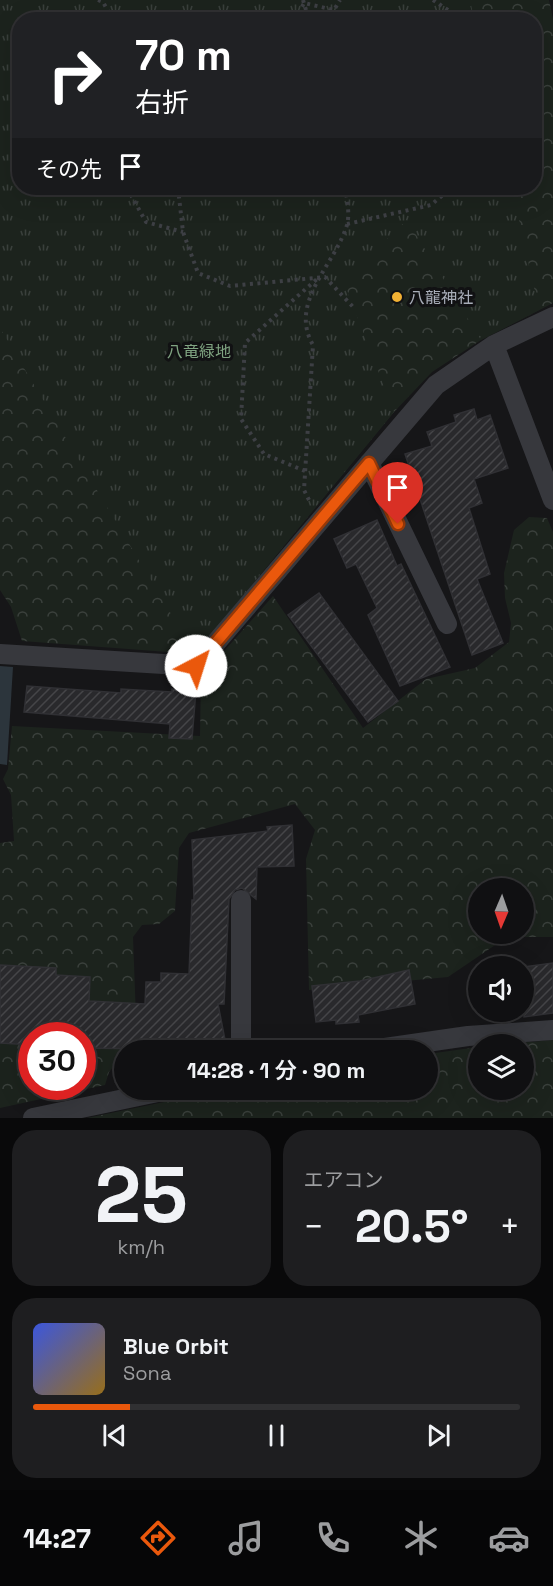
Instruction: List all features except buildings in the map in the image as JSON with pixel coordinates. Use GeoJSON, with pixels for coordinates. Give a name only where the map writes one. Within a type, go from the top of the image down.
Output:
{"type":"FeatureCollection","features":[{"type":"Feature","properties":{"kind":"street"},"geometry":{"type":"LineString","coordinates":[[0,654],[196,666],[436,385],[494,345],[553,317]]}},
{"type":"Feature","properties":{"kind":"street"},"geometry":{"type":"LineString","coordinates":[[494,345],[553,500]]}},
{"type":"Feature","properties":{"kind":"street"},"geometry":{"type":"LineString","coordinates":[[369,463],[447,624]]}},
{"type":"Feature","properties":{"kind":"street"},"geometry":{"type":"LineString","coordinates":[[241,900],[241,1040]]}},
{"type":"Feature","properties":{"kind":"street"},"geometry":{"type":"LineString","coordinates":[[438,1040],[553,1030]]}},
{"type":"Feature","properties":{"kind":"street"},"geometry":{"type":"LineString","coordinates":[[33,1118],[119,1100]]}},
{"type":"Feature","properties":{"kind":"path"},"geometry":{"type":"LineString","coordinates":[[98,0],[104,1]]}},
{"type":"Feature","properties":{"kind":"path"},"geometry":{"type":"LineString","coordinates":[[304,2],[334,10],[340,0]]}},
{"type":"Feature","properties":{"kind":"path"},"geometry":{"type":"LineString","coordinates":[[434,0],[452,12]]}},
{"type":"Feature","properties":{"kind":"path"},"geometry":{"type":"LineString","coordinates":[[131,195],[146,222],[183,232]]}},
{"type":"Feature","properties":{"kind":"path"},"geometry":{"type":"LineString","coordinates":[[179,195],[183,232],[198,273],[215,282],[230,286],[325,277],[356,309]]}},
{"type":"Feature","properties":{"kind":"path"},"geometry":{"type":"LineString","coordinates":[[320,520],[304,490],[313,345],[306,332],[306,310],[319,277],[348,224],[346,195]]}},
{"type":"Feature","properties":{"kind":"path"},"geometry":{"type":"LineString","coordinates":[[348,224],[431,205],[443,195]]}},
{"type":"Feature","properties":{"kind":"path"},"geometry":{"type":"LineString","coordinates":[[305,471],[264,454],[241,419],[245,343],[319,277]]}},
{"type":"Feature","properties":{"kind":"green space","name":"八竜緑地"},"geometry":{"type":"Polygon","coordinates":[[[0,0],[549,0],[553,19],[553,303],[481,340],[432,372],[394,412],[195,654],[22,641],[11,607],[0,590],[0,0]]]}},
{"type":"Feature","properties":{"kind":"green space","name":"八竜緑地"},"geometry":{"type":"Polygon","coordinates":[[[0,0],[470,0],[473,12],[12,12],[12,195],[514,195],[539,310],[481,340],[407,220],[343,280],[394,412],[195,654],[0,328],[0,0]]]}},
{"type":"Feature","properties":{"kind":"green space"},"geometry":{"type":"Polygon","coordinates":[[[529,517],[547,518],[553,532],[553,937],[534,937],[534,878],[468,878],[468,944],[497,944],[479,956],[468,956],[468,963],[448,977],[309,990],[306,859],[315,830],[295,804],[189,833],[179,848],[175,911],[159,924],[142,925],[133,937],[137,1040],[114,1040],[114,1066],[109,1072],[105,1085],[96,1087],[96,1022],[18,1022],[18,1100],[37,1100],[0,1108],[0,843],[14,841],[11,795],[3,779],[8,769],[12,726],[200,736],[201,677],[273,596],[363,728],[426,679],[475,668],[509,642],[511,623],[505,598],[504,573],[514,530],[529,517]]]}},
{"type":"Feature","properties":{"kind":"green space"},"geometry":{"type":"Polygon","coordinates":[[[553,1040],[553,1118],[87,1118],[174,1100],[438,1100],[438,1053],[468,1048],[468,1100],[534,1100],[534,1042],[553,1040]]]}},
{"type":"Feature","properties":{"kind":"shaded area"},"geometry":{"type":"Polygon","coordinates":[[[0,666],[13,667],[7,765],[0,764],[0,666]]]}},
{"type":"Feature","properties":{"kind":"place","name":"八龍神社"},"geometry":{"type":"Point","coordinates":[397,297]}},
{"type":"Feature","properties":{"kind":"route"},"geometry":{"type":"LineString","coordinates":[[196,666],[369,463],[398,524]]}}]}
